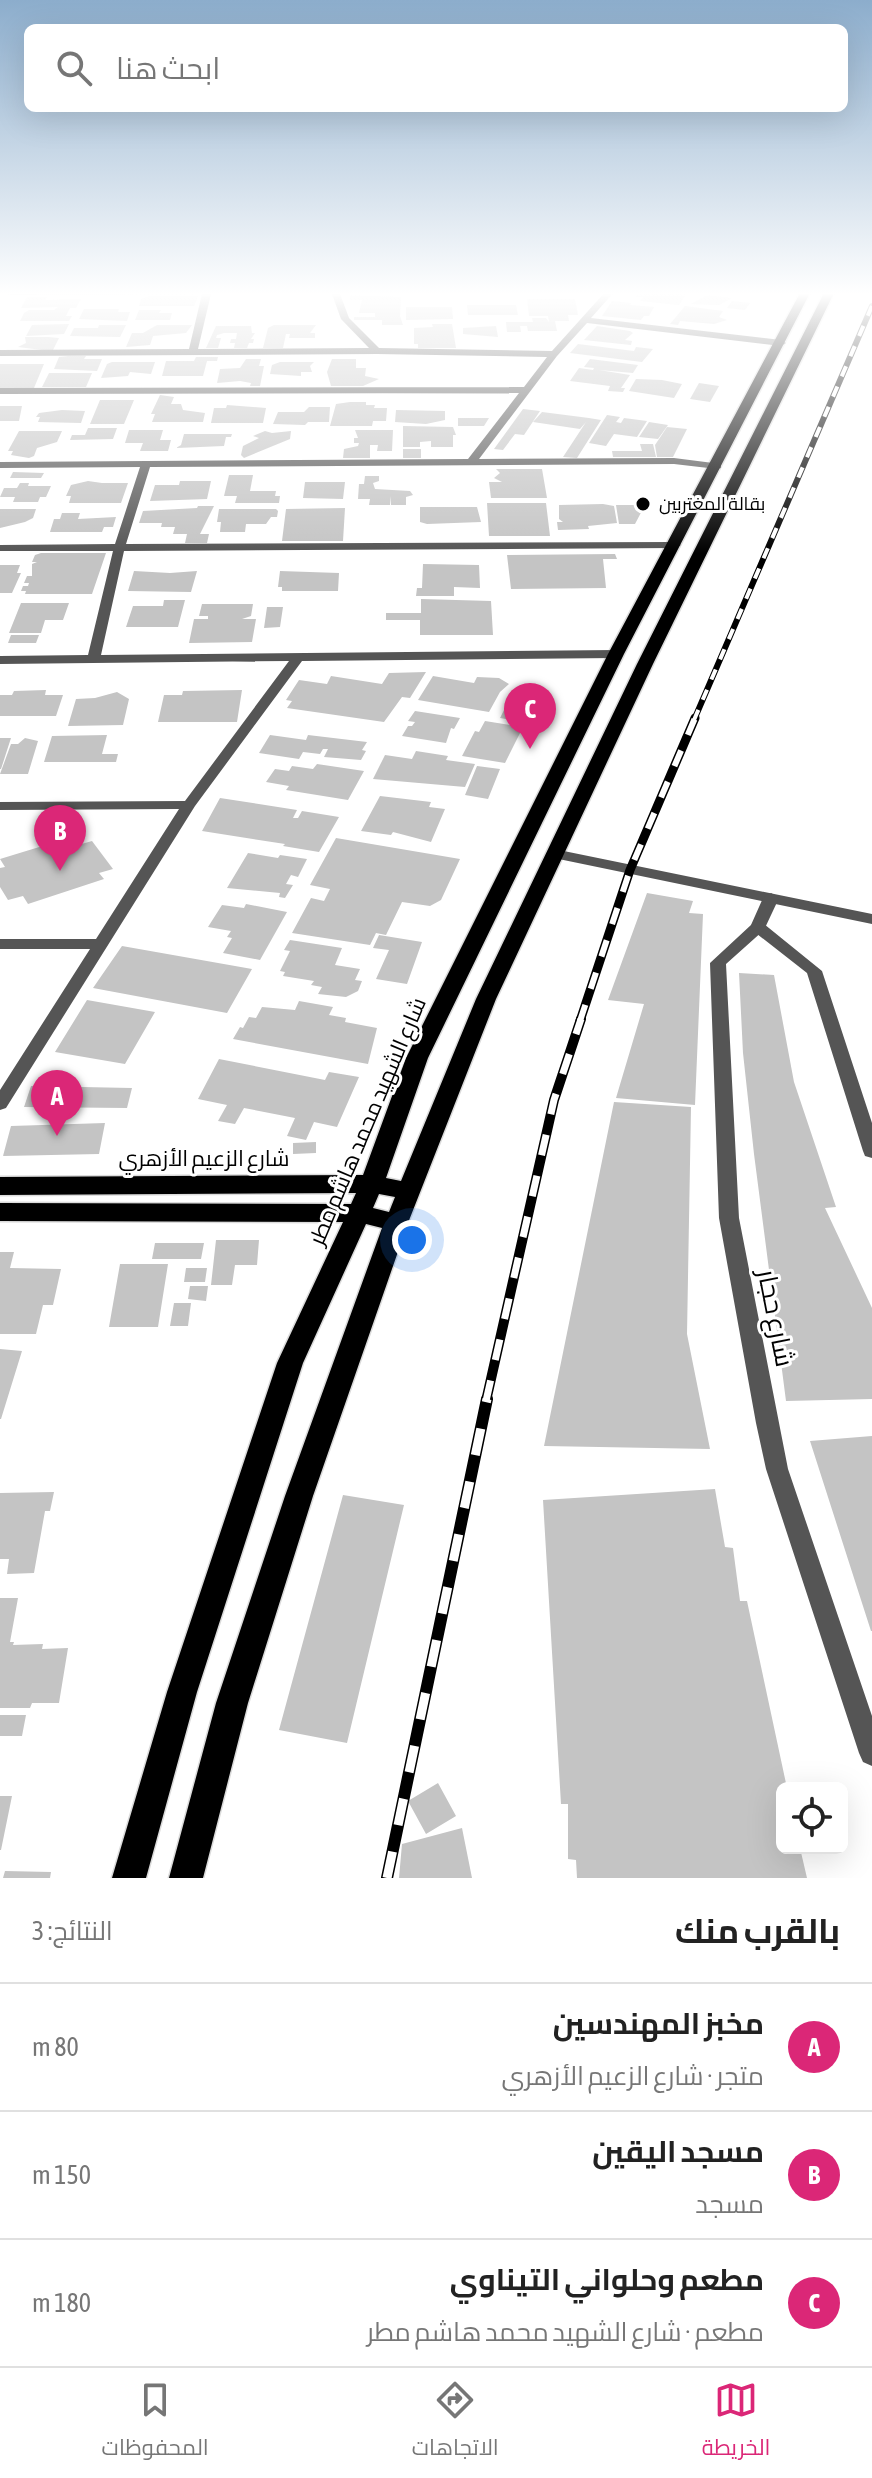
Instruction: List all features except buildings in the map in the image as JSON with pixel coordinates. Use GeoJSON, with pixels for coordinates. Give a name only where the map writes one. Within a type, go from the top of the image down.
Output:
{"type":"FeatureCollection","features":[{"type":"Feature","properties":{"kind":"main road","name":"شارع الشهيد محمد هاشم مطر"},"geometry":{"type":"LineString","coordinates":[[129,1878],[182,1692],[290,1363],[372,1184],[417,1058],[616,654],[762,379]]}},
{"type":"Feature","properties":{"kind":"main road"},"geometry":{"type":"LineString","coordinates":[[186,1878],[232,1703],[299,1496],[408,1191],[486,999],[787,379]]}},
{"type":"Feature","properties":{"kind":"main road","name":"شارع الزعيم الأزهري"},"geometry":{"type":"LineString","coordinates":[[0,1186],[372,1184],[408,1191]]}},
{"type":"Feature","properties":{"kind":"main road"},"geometry":{"type":"LineString","coordinates":[[0,1212],[359,1213],[396,1223]]}},
{"type":"Feature","properties":{"kind":"street"},"geometry":{"type":"LineString","coordinates":[[471,462],[535,379]]}},
{"type":"Feature","properties":{"kind":"street"},"geometry":{"type":"LineString","coordinates":[[0,391],[526,390]]}},
{"type":"Feature","properties":{"kind":"street"},"geometry":{"type":"LineString","coordinates":[[0,465],[674,461],[717,466]]}},
{"type":"Feature","properties":{"kind":"street"},"geometry":{"type":"LineString","coordinates":[[94,659],[119,548],[146,464]]}},
{"type":"Feature","properties":{"kind":"street"},"geometry":{"type":"LineString","coordinates":[[0,548],[675,545]]}},
{"type":"Feature","properties":{"kind":"street"},"geometry":{"type":"LineString","coordinates":[[0,660],[616,654]]}},
{"type":"Feature","properties":{"kind":"street"},"geometry":{"type":"LineString","coordinates":[[0,1104],[189,805],[298,657]]}},
{"type":"Feature","properties":{"kind":"street"},"geometry":{"type":"LineString","coordinates":[[0,806],[189,805]]}},
{"type":"Feature","properties":{"kind":"street"},"geometry":{"type":"LineString","coordinates":[[554,854],[872,919]]}},
{"type":"Feature","properties":{"kind":"street","name":"شارع حجار"},"geometry":{"type":"LineString","coordinates":[[771,898],[758,927],[718,963],[729,1218],[777,1469],[872,1753]]}},
{"type":"Feature","properties":{"kind":"street"},"geometry":{"type":"LineString","coordinates":[[758,927],[814,971],[872,1151]]}},
{"type":"Feature","properties":{"kind":"street"},"geometry":{"type":"LineString","coordinates":[[0,944],[101,944]]}},
{"type":"Feature","properties":{"kind":"railway"},"geometry":{"type":"LineString","coordinates":[[694,720],[841,379]]}},
{"type":"Feature","properties":{"kind":"railway"},"geometry":{"type":"LineString","coordinates":[[580,1021],[630,870],[695,718]]}},
{"type":"Feature","properties":{"kind":"railway"},"geometry":{"type":"LineString","coordinates":[[486,1401],[554,1100],[581,1019]]}},
{"type":"Feature","properties":{"kind":"railway"},"geometry":{"type":"LineString","coordinates":[[387,1878],[487,1399]]}},
{"type":"Feature","properties":{"kind":"place","name":"بقالة المغتربين"},"geometry":{"type":"Point","coordinates":[643,504]}},
{"type":"Feature","properties":{"kind":"place","name":"مطعم وحلواني التيناوي"},"geometry":{"type":"Point","coordinates":[530,749]}},
{"type":"Feature","properties":{"kind":"place","name":"مسجد اليقين"},"geometry":{"type":"Point","coordinates":[60,871]}},
{"type":"Feature","properties":{"kind":"place","name":"مخبز المهندسين"},"geometry":{"type":"Point","coordinates":[57,1136]}}]}
